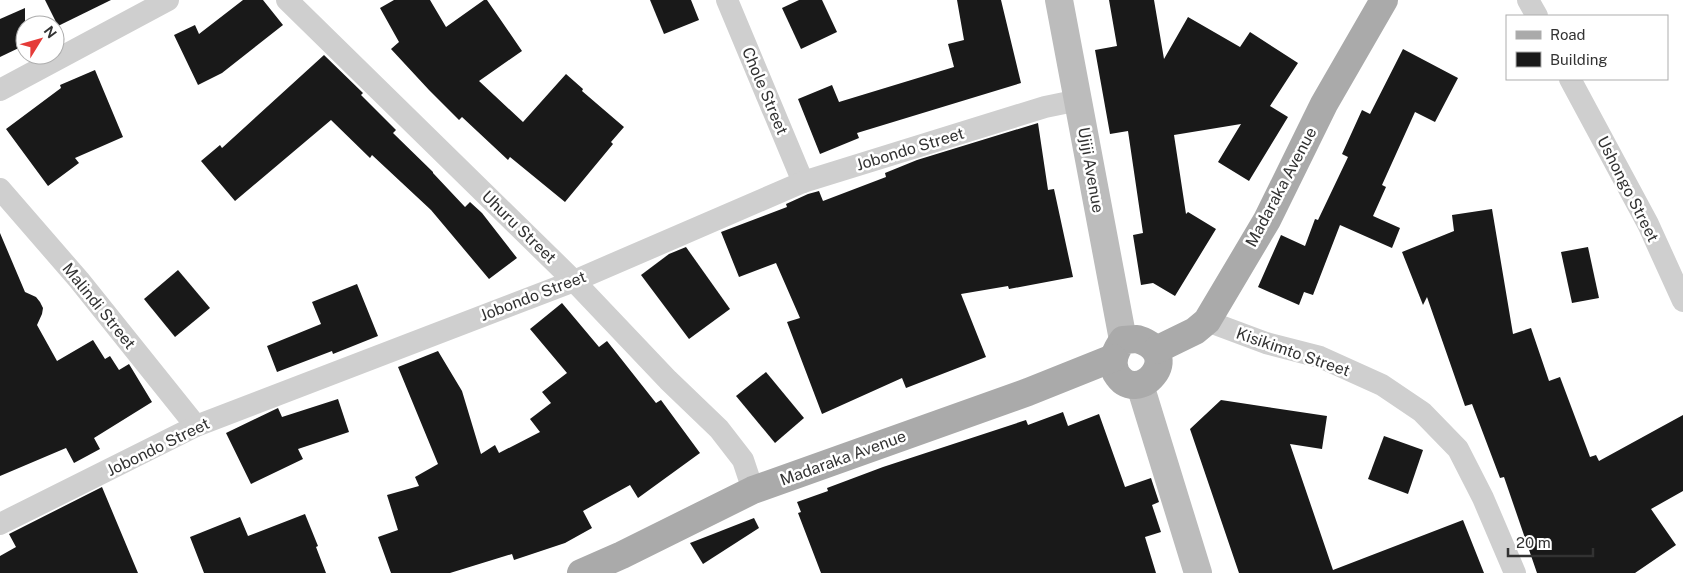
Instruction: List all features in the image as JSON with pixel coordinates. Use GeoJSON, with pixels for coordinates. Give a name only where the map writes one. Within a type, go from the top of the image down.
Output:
{"type":"FeatureCollection","features":[{"type":"Feature","properties":{"kind":"main road","name":"Ujiji Avenue"},"geometry":{"type":"LineString","coordinates":[[1059,0],[1079,100],[1118,349]]}},
{"type":"Feature","properties":{"kind":"main road","name":"Madaraka Avenue"},"geometry":{"type":"LineString","coordinates":[[1156,350],[1195,331],[1207,321],[1267,220],[1324,104],[1384,0]]}},
{"type":"Feature","properties":{"kind":"main road"},"geometry":{"type":"LineString","coordinates":[[1137,339],[1148,342],[1156,350],[1159,361],[1157,372],[1150,380],[1140,385],[1129,384],[1119,378],[1114,369],[1118,349],[1137,339]]}},
{"type":"Feature","properties":{"kind":"main road","name":"Madaraka Avenue"},"geometry":{"type":"LineString","coordinates":[[580,573],[622,555],[753,490],[1028,392],[1118,349]]}},
{"type":"Feature","properties":{"kind":"main road"},"geometry":{"type":"LineString","coordinates":[[1140,385],[1198,573]]}},
{"type":"Feature","properties":{"kind":"street"},"geometry":{"type":"LineString","coordinates":[[0,90],[168,0]]}},
{"type":"Feature","properties":{"kind":"street","name":"Uhuru Street"},"geometry":{"type":"LineString","coordinates":[[286,0],[574,281],[668,380],[719,429],[743,460],[753,490]]}},
{"type":"Feature","properties":{"kind":"street","name":"Chole Street"},"geometry":{"type":"LineString","coordinates":[[726,0],[803,182]]}},
{"type":"Feature","properties":{"kind":"street"},"geometry":{"type":"LineString","coordinates":[[1528,0],[1536,15]]}},
{"type":"Feature","properties":{"kind":"street","name":"Ushongo Street"},"geometry":{"type":"LineString","coordinates":[[1571,80],[1648,224],[1683,301]]}},
{"type":"Feature","properties":{"kind":"street","name":"Jobondo Street"},"geometry":{"type":"LineString","coordinates":[[0,524],[196,426],[574,281],[803,182],[1045,107],[1079,100]]}},
{"type":"Feature","properties":{"kind":"street","name":"Malindi Street"},"geometry":{"type":"LineString","coordinates":[[0,189],[79,280],[196,426]]}},
{"type":"Feature","properties":{"kind":"street","name":"Kisikimto Street"},"geometry":{"type":"LineString","coordinates":[[1207,321],[1266,343],[1320,357],[1382,386],[1422,412],[1458,449],[1483,498],[1515,573]]}},
{"type":"Feature","properties":{"kind":"building"},"geometry":{"type":"Polygon","coordinates":[[[45,0],[111,0],[65,23],[65,15],[52,15],[45,0]]]}},
{"type":"Feature","properties":{"kind":"building"},"geometry":{"type":"Polygon","coordinates":[[[243,0],[263,0],[283,25],[222,73],[198,85],[174,35],[195,25],[199,34],[243,0]]]}},
{"type":"Feature","properties":{"kind":"building"},"geometry":{"type":"Polygon","coordinates":[[[394,0],[430,0],[446,27],[484,0],[487,0],[522,51],[479,81],[523,122],[566,74],[583,89],[582,91],[624,127],[611,142],[613,144],[565,202],[510,157],[508,160],[462,117],[459,120],[391,49],[399,42],[380,8],[394,0]]]}},
{"type":"Feature","properties":{"kind":"building"},"geometry":{"type":"Polygon","coordinates":[[[650,0],[691,0],[699,20],[664,34],[650,0]]]}},
{"type":"Feature","properties":{"kind":"building"},"geometry":{"type":"Polygon","coordinates":[[[799,0],[822,0],[837,32],[801,49],[782,8],[799,0]]]}},
{"type":"Feature","properties":{"kind":"building"},"geometry":{"type":"Polygon","coordinates":[[[957,0],[1001,0],[1021,83],[857,133],[859,138],[820,154],[798,99],[832,85],[839,102],[954,67],[948,44],[964,40],[957,0]]]}},
{"type":"Feature","properties":{"kind":"building"},"geometry":{"type":"Polygon","coordinates":[[[1109,0],[1154,0],[1164,59],[1188,17],[1240,47],[1250,32],[1298,63],[1270,106],[1288,117],[1249,181],[1218,162],[1241,124],[1174,135],[1186,214],[1188,212],[1216,229],[1175,296],[1153,283],[1141,285],[1133,235],[1143,233],[1128,131],[1110,134],[1095,50],[1117,46],[1109,0]]]}},
{"type":"Feature","properties":{"kind":"building"},"geometry":{"type":"Polygon","coordinates":[[[25,8],[25,15],[15,15],[15,50],[0,57],[0,19],[25,8]]]}},
{"type":"Feature","properties":{"kind":"building"},"geometry":{"type":"Polygon","coordinates":[[[1403,49],[1458,78],[1435,122],[1415,112],[1382,185],[1386,187],[1373,216],[1400,228],[1392,248],[1340,225],[1313,295],[1304,292],[1299,305],[1258,287],[1281,235],[1305,246],[1315,219],[1318,220],[1348,157],[1342,154],[1362,110],[1370,114],[1403,49]]]}},
{"type":"Feature","properties":{"kind":"building"},"geometry":{"type":"Polygon","coordinates":[[[324,55],[363,93],[361,95],[396,130],[393,133],[465,207],[470,202],[482,213],[517,258],[489,279],[431,210],[372,155],[370,158],[331,120],[235,201],[201,161],[220,145],[222,148],[324,55]]]}},
{"type":"Feature","properties":{"kind":"building"},"geometry":{"type":"Polygon","coordinates":[[[95,70],[123,137],[75,158],[79,163],[48,186],[6,129],[61,88],[60,85],[95,70]]]}},
{"type":"Feature","properties":{"kind":"building"},"geometry":{"type":"Polygon","coordinates":[[[1038,123],[1048,190],[1054,189],[1073,277],[1009,289],[1008,286],[961,294],[986,357],[906,388],[902,378],[822,414],[787,322],[800,318],[776,263],[739,277],[721,232],[787,207],[786,204],[808,194],[819,191],[823,201],[886,177],[885,173],[917,160],[1038,123]]]}},
{"type":"Feature","properties":{"kind":"building"},"geometry":{"type":"Polygon","coordinates":[[[1492,209],[1513,334],[1531,328],[1549,381],[1560,377],[1590,457],[1596,455],[1599,461],[1683,415],[1683,491],[1651,509],[1676,545],[1635,573],[1537,573],[1504,477],[1500,478],[1472,404],[1465,406],[1427,297],[1423,305],[1402,252],[1454,231],[1452,215],[1492,209]]]}},
{"type":"Feature","properties":{"kind":"building"},"geometry":{"type":"Polygon","coordinates":[[[0,233],[25,292],[36,297],[43,308],[37,325],[57,361],[93,340],[105,359],[110,356],[119,370],[129,364],[152,402],[94,438],[100,449],[74,463],[66,448],[0,476],[0,233]]]}},
{"type":"Feature","properties":{"kind":"building"},"geometry":{"type":"Polygon","coordinates":[[[686,247],[730,309],[689,339],[641,275],[669,254],[686,247]]]}},
{"type":"Feature","properties":{"kind":"building"},"geometry":{"type":"Polygon","coordinates":[[[1588,247],[1599,298],[1572,303],[1561,252],[1588,247]]]}},
{"type":"Feature","properties":{"kind":"building"},"geometry":{"type":"Polygon","coordinates":[[[178,270],[210,308],[175,337],[144,299],[178,270]]]}},
{"type":"Feature","properties":{"kind":"building"},"geometry":{"type":"Polygon","coordinates":[[[357,284],[378,336],[333,354],[332,351],[277,372],[267,346],[321,324],[312,302],[357,284]]]}},
{"type":"Feature","properties":{"kind":"building"},"geometry":{"type":"Polygon","coordinates":[[[562,303],[599,347],[607,341],[656,403],[661,400],[700,453],[638,498],[630,485],[583,511],[592,528],[565,543],[514,560],[512,554],[450,573],[391,573],[378,537],[398,530],[387,495],[419,486],[415,477],[438,464],[398,367],[438,351],[462,391],[481,454],[495,445],[499,453],[540,432],[530,419],[551,403],[542,392],[567,373],[530,329],[562,303]]]}},
{"type":"Feature","properties":{"kind":"building"},"geometry":{"type":"Polygon","coordinates":[[[766,372],[804,418],[775,443],[736,396],[766,372]]]}},
{"type":"Feature","properties":{"kind":"building"},"geometry":{"type":"Polygon","coordinates":[[[338,399],[349,432],[298,449],[303,459],[251,484],[226,433],[278,408],[282,417],[338,399]]]}},
{"type":"Feature","properties":{"kind":"building"},"geometry":{"type":"Polygon","coordinates":[[[1221,400],[1327,416],[1322,449],[1290,444],[1333,570],[1463,520],[1484,573],[1239,573],[1190,429],[1221,400]]]}},
{"type":"Feature","properties":{"kind":"building"},"geometry":{"type":"Polygon","coordinates":[[[1063,412],[1068,426],[1099,414],[1125,487],[1151,478],[1159,502],[1152,505],[1161,532],[1145,537],[1156,573],[821,573],[798,513],[801,512],[797,502],[828,491],[827,488],[883,467],[1026,420],[1028,425],[1063,412]]]}},
{"type":"Feature","properties":{"kind":"building"},"geometry":{"type":"Polygon","coordinates":[[[1384,436],[1423,450],[1408,494],[1368,479],[1384,436]]]}},
{"type":"Feature","properties":{"kind":"building"},"geometry":{"type":"Polygon","coordinates":[[[102,487],[138,573],[0,573],[0,556],[16,547],[9,534],[102,487]]]}},
{"type":"Feature","properties":{"kind":"building"},"geometry":{"type":"Polygon","coordinates":[[[305,514],[318,546],[316,547],[326,573],[204,573],[190,537],[240,517],[248,536],[305,514]]]}},
{"type":"Feature","properties":{"kind":"building"},"geometry":{"type":"Polygon","coordinates":[[[754,518],[759,528],[703,564],[690,543],[754,518]]]}}]}
